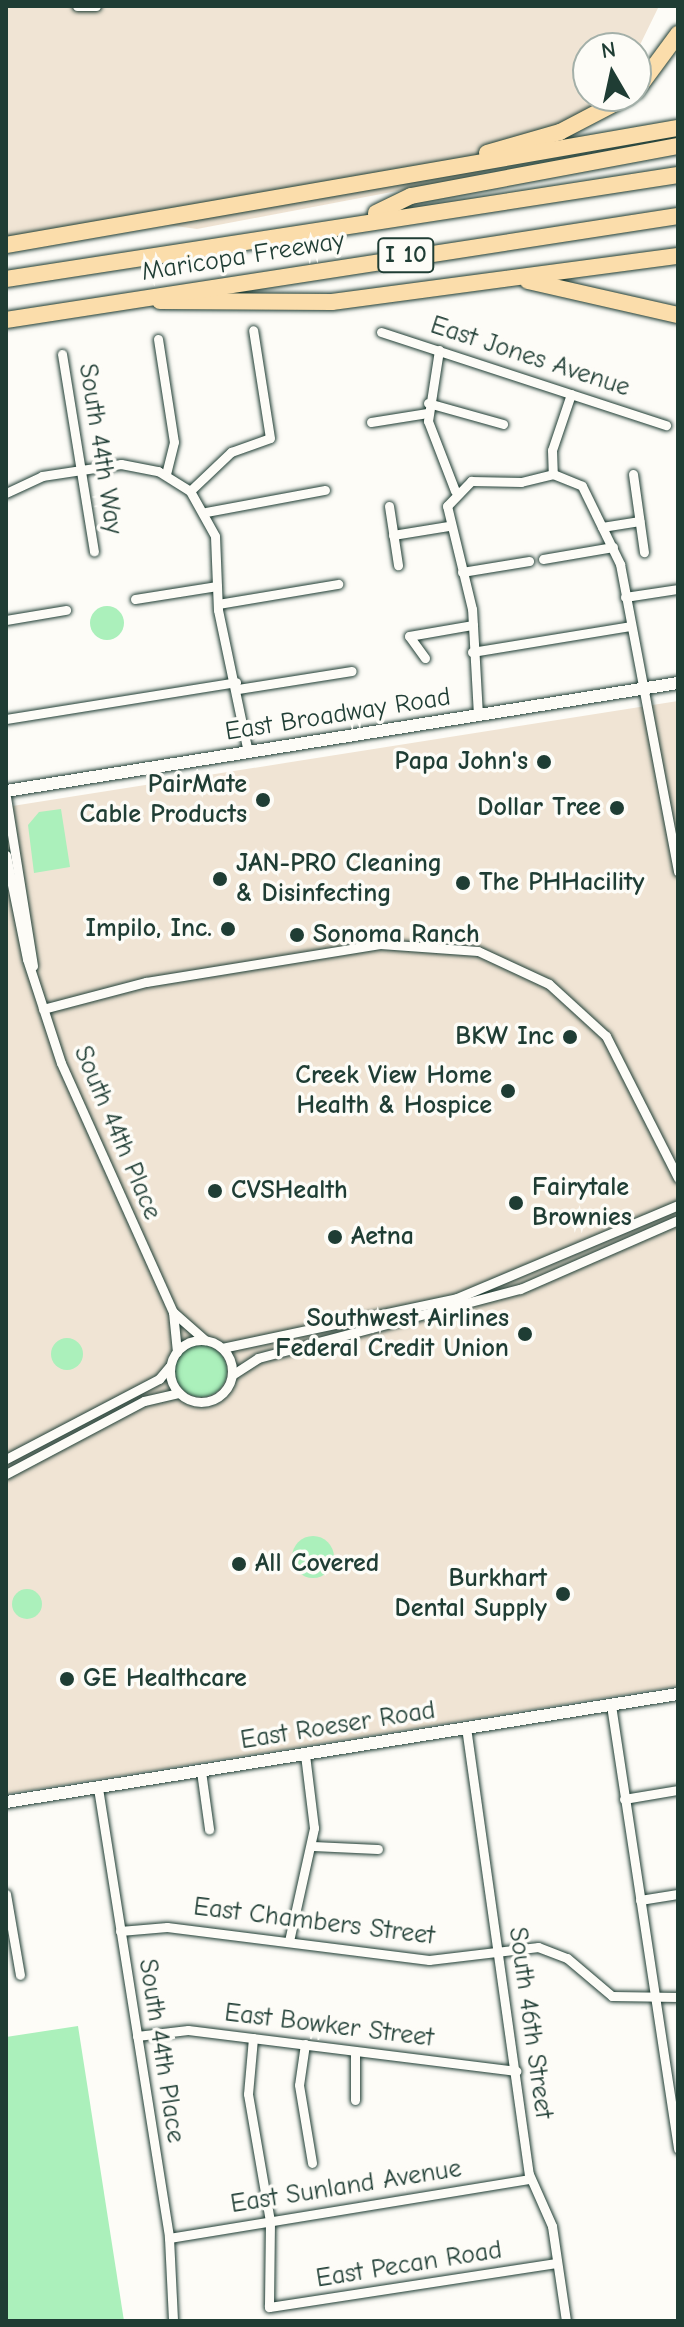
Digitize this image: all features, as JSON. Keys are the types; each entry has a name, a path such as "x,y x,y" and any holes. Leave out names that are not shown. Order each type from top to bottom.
{"highway":[{"path":"652,69 678,34"},
{"path":"408,174 560,132 598,112"},
{"path":"6,245 678,128"},
{"path":"360,220 411,196 678,146"},
{"name":"Maricopa Freeway","path":"6,279 360,220 678,175"},
{"name":"Maricopa Freeway","path":"6,320 678,216"},
{"path":"134,298 212,306 332,302 678,256"},
{"path":"503,278 573,286 678,315"}],"street":[{"path":"77,6 96,6"},
{"path":"190,491 231,452 270,438 253,330"},
{"name":"East Jones Avenue","path":"381,332 666,425"},
{"path":"158,339 174,442 166,474"},
{"path":"439,350 428,408 435,454 455,491 448,526 473,625 472,652 478,715"},
{"name":"South 44th Way","path":"62,354 94,551"},
{"path":"553,474 552,450 571,394"},
{"path":"371,422 428,408 503,424"},
{"path":"6,493 34,478 128,464 166,474 190,491 206,512 218,604 248,752"},
{"path":"455,491 475,479 521,482 553,474 579,483 613,547 678,872"},
{"path":"633,474 644,552"},
{"path":"206,512 325,490"},
{"path":"389,506 398,565"},
{"path":"602,527 640,521"},
{"path":"393,535 448,526"},
{"path":"543,559 613,547"},
{"path":"462,572 529,561"},
{"path":"218,604 338,584"},
{"path":"135,599 217,586"},
{"path":"625,597 678,589"},
{"path":"6,620 66,610"},
{"path":"425,658 409,636 473,625"},
{"path":"472,652 630,626"},
{"path":"6,719 352,671"},
{"name":"East Broadway Road","path":"6,794 678,683"},
{"name":"South 44th Place","path":"6,794 33,966"},
{"name":"South 44th Place","path":"6,855 43,1009 98,1156 173,1312 177,1352"},
{"path":"43,1009 162,979 380,944 478,951 549,984 606,1036 678,1178"},
{"path":"6,1459 159,1379 177,1352 205,1340 222,1348 363,1321 543,1268 678,1205"},
{"path":"6,1474 144,1401 179,1393 212,1400 232,1375 251,1360 499,1297 678,1220"},
{"name":"South 44th Place","path":"173,1312 205,1340"},
{"path":"297,1348 363,1321"},
{"path":"222,1348 232,1375"},
{"path":"171,1364 179,1393"},
{"name":"East Roeser Road","path":"6,1802 678,1694"},
{"path":"611,1705 654,1997 674,2098 678,2149"},
{"name":"South 46th Street","path":"466,1727 530,2179 552,2226 566,2321"},
{"path":"289,1941 312,1846 305,1755"},
{"path":"201,1771 209,1829"},
{"name":"South 44th Place","path":"98,1788 169,2238 173,2321"},
{"path":"624,1799 678,1790"},
{"path":"312,1846 378,1849"},
{"path":"6,1894 20,1975"},
{"path":"640,1900 678,1894"},
{"name":"East Chambers Street","path":"120,1931 167,1927 429,1960 553,1949 612,1996 678,1997"},
{"name":"East Bowker Street","path":"137,2036 188,2030 516,2071"},
{"path":"253,2038 248,2094 270,2222"},
{"path":"305,2044 299,2085 312,2163"},
{"path":"355,2051 355,2100"},
{"name":"East Sunland Avenue","path":"169,2238 530,2179"},
{"name":"East Pecan Road","path":"270,2222 269,2307 557,2263"}],"shaded area":[{"path":"6,6 659,6 646,32 572,32 572,112 607,112 532,157 465,178 197,229 147,222 6,249"},
{"path":"678,701 678,1686 6,1794 6,807"}],"green space":[{"path":"107,606 119,611 124,623 119,635 107,640 95,635 90,623 95,611"},
{"path":"61,809 70,867 34,873 28,825 39,812"},
{"path":"67,1338 78,1343 83,1354 78,1365 67,1370 56,1365 51,1354 56,1343"},
{"path":"201,1345 219,1353 227,1371 219,1389 201,1397 183,1389 175,1371 183,1353"},
{"path":"313,1536 328,1542 334,1557 328,1572 313,1578 298,1572 292,1557 298,1542"},
{"path":"27,1589 38,1593 42,1604 38,1615 27,1619 16,1615 12,1604 16,1593"},
{"path":"78,2026 124,2321 6,2321 6,2037"}],"place":[{"name":"Papa John's","path":"544,762"},
{"name":"PairMate Cable Products","path":"263,800"},
{"name":"Dollar Tree","path":"617,808"},
{"name":"JAN-PRO Cleaning & Disinfecting","path":"220,879"},
{"name":"The PHHacility","path":"463,883"},
{"name":"Impilo, Inc.","path":"228,929"},
{"name":"Sonoma Ranch","path":"297,935"},
{"name":"BKW Inc","path":"570,1037"},
{"name":"Creek View Home Health & Hospice","path":"508,1091"},
{"name":"CVSHealth","path":"215,1191"},
{"name":"Fairytale Brownies","path":"516,1203"},
{"name":"Aetna","path":"335,1237"},
{"name":"Southwest Airlines Federal Credit Union","path":"525,1334"},
{"name":"All Covered","path":"239,1564"},
{"name":"Burkhart Dental Supply","path":"563,1594"},
{"name":"GE Healthcare","path":"67,1679"}]}
